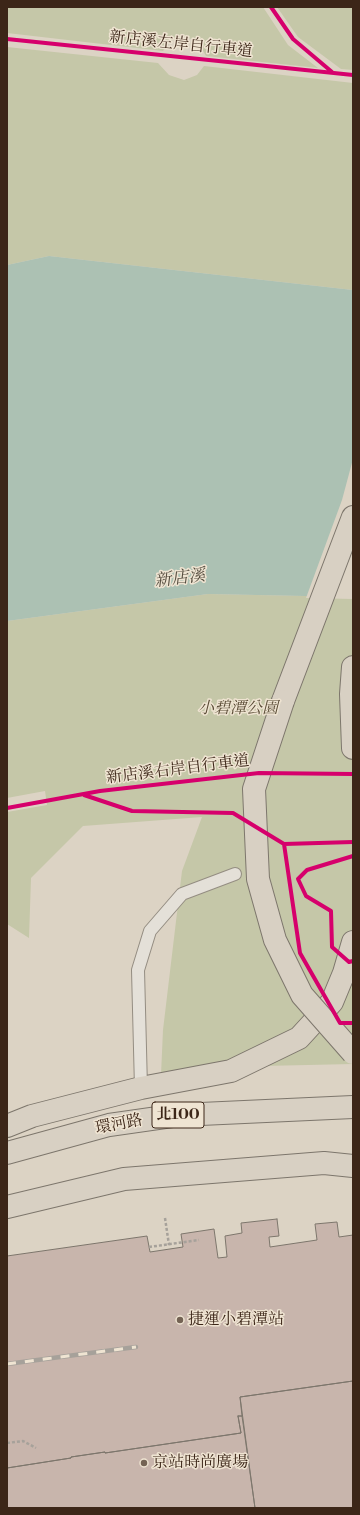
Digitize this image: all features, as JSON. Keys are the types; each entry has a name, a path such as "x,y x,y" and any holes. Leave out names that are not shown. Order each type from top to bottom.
{"highway":[{"path":"353,517 282,701 254,789 258,879 275,940 302,995 353,1053"},
{"path":"353,667 351,694 353,748"},
{"path":"7,1126 32,1116 141,1088 231,1071 299,1038 332,1002 344,973 353,942"},
{"name":"環河路","path":"7,1154 109,1125 179,1115 353,1107"},
{"path":"7,1207 124,1179 324,1163 353,1166"}],"lane":[{"path":"141,1088 138,970 150,931 182,894 235,874"}],"path":[{"path":"165,1218 169,1244"},
{"path":"149,1247 199,1240"},
{"path":"7,1443 23,1441 36,1448"}],"green space":[{"path":"7,7 263,7 288,45 318,68 206,56 199,44 186,36 172,40 163,51 7,33"},
{"path":"277,7 353,7 353,70 341,69 298,37"},
{"path":"7,47 158,63 169,75 184,80 197,75 204,66 353,83 353,290 49,256 7,265"},
{"name":"小碧潭公園","path":"208,594 353,597 353,1064 262,1066 161,1075 163,1030 182,871 202,817 83,826 31,878 29,938 7,924 7,812 47,805 45,791 7,798 7,621"}],"water":[{"name":"新店溪","path":"49,256 353,290 353,597 208,594 7,621 7,265"}],"pier":[{"path":"353,459 353,599 306,598 342,500"}],"building":[{"name":"捷運小碧潭站","path":"277,1219 279,1236 269,1237 270,1247 317,1240 315,1224 337,1222 339,1237 353,1235 353,1381 240,1397 242,1416 238,1416 241,1433 71,1457 7,1468 7,1256 147,1236 150,1252 183,1247 181,1234 214,1229 218,1258 227,1257 225,1236 242,1233 241,1223"},
{"path":"353,1381 353,1508 255,1508 240,1397"},
{"name":"京站時尚廣場","path":"238,1416 242,1416 255,1508 7,1508 7,1468 71,1457 241,1433"}],"railway":[{"path":"7,1364 136,1347"}],"cycle path":[{"path":"271,7 293,39 332,72"},
{"name":"新店溪左岸自行車道","path":"7,39 353,75"},
{"name":"新店溪右岸自行車道","path":"7,808 100,791 259,773 353,774"},
{"path":"84,795 132,811 233,813 284,844 353,842"},
{"path":"284,844 300,953 340,1023 353,1023"},
{"path":"353,856 307,870 298,879 306,896 331,911 332,947 349,962 353,961"}],"place":[{"name":"捷運小碧潭站","path":"180,1320"},
{"name":"京站時尚廣場","path":"144,1463"}]}
